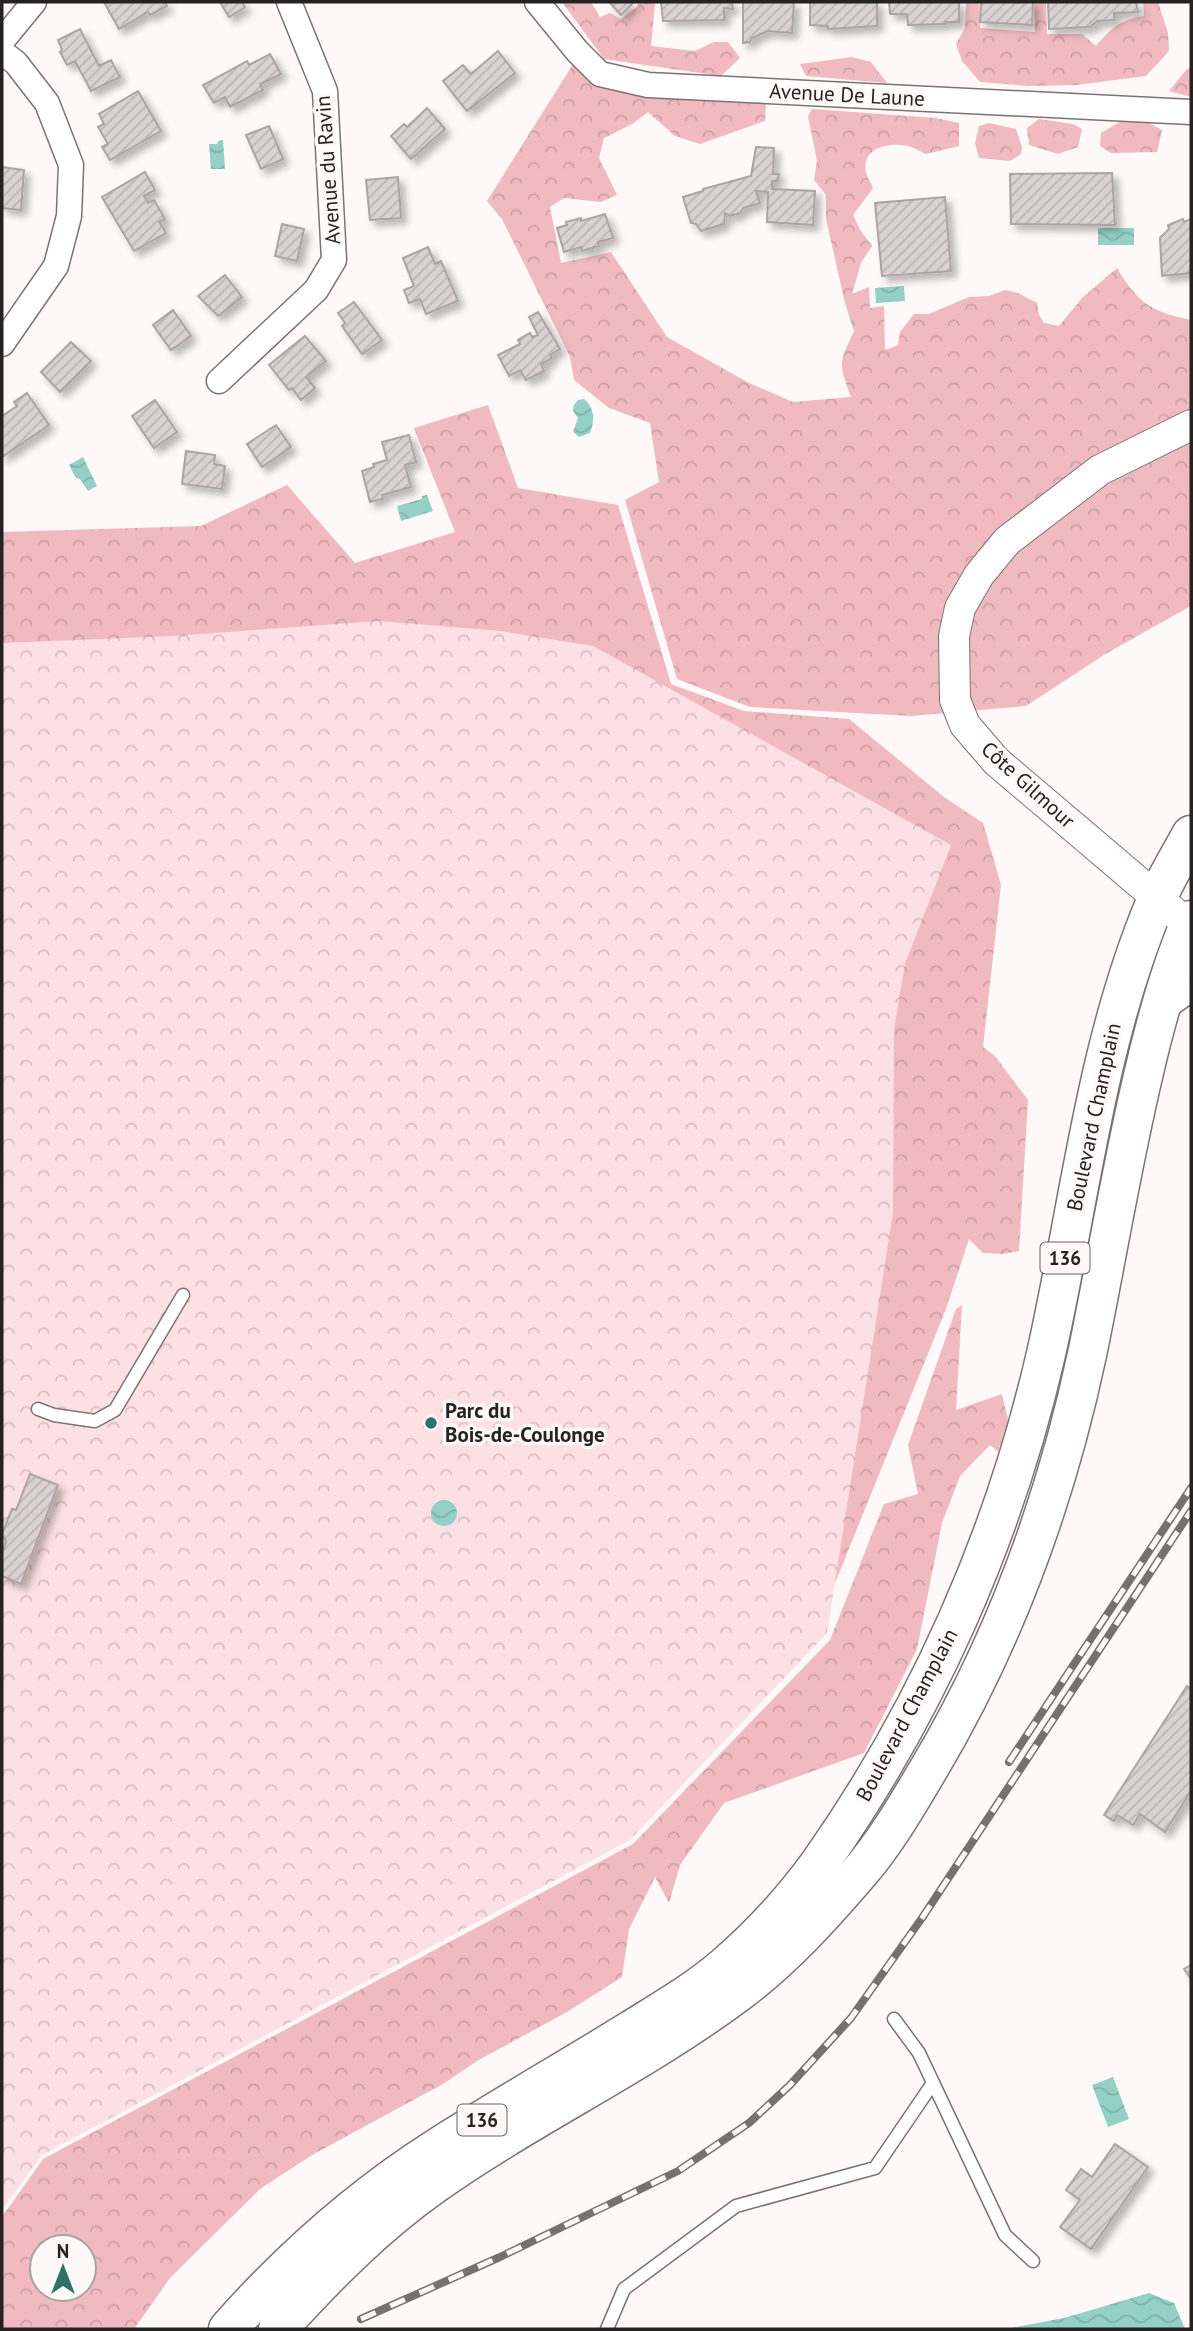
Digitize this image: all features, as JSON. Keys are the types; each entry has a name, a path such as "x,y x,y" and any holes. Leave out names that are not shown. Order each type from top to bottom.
{"main road":[{"name":"Boulevard Champlain","path":"228,2329 306,2250 378,2188 475,2123 681,1998 722,1969 790,1901 859,1804 933,1676 994,1534 1021,1452 1046,1354 1112,1031 1138,946 1157,897 1191,835"},
{"name":"Boulevard Champlain","path":"278,2329 354,2249 430,2186 531,2121 702,2019 743,1989 780,1958 862,1870 907,1806 958,1718 979,1674 1014,1594 1046,1506 1067,1438 1088,1350 1129,1132 1159,1011 1176,955 1191,924"}],"street":[{"path":"2,41 34,2"},
{"name":"Avenue du Ravin","path":"219,381 316,290 334,260 325,91 289,2"},
{"name":"Avenue De Laune","path":"537,2 577,51 600,74 648,85 1191,113"},
{"path":"2,52 16,63 47,103 71,165 69,216 57,266 2,344"},
{"name":"Côte Gilmour","path":"1191,425 1100,470 1007,541 979,575 960,608 954,636 955,700 965,725 996,761 1191,924"},
{"path":"1159,1011 1191,989"}],"lane":[{"path":"38,1409 54,1415 95,1421 115,1410 183,1295"},
{"path":"894,2019 919,2053 1005,2235 1033,2261"},
{"path":"607,2329 624,2289 736,2206 876,2168 933,2083"}],"green space":[{"path":"562,2 591,2 600,17 610,13 621,19 637,7 639,2 655,2 651,46 695,51 714,42 728,42 740,58 721,76 604,59"},
{"path":"966,2 979,2 980,28 1035,32 1034,2 1046,2 1047,34 1082,34 1096,46 1117,25 1144,16 1143,2 1158,2 1168,33 1169,51 1146,76 1076,85 1029,86 980,82 962,61 956,44 965,28"},
{"path":"852,57 871,62 887,83 806,76 800,64"},
{"path":"575,61 766,101 765,121 700,144 675,136 648,112 632,124 604,138 599,158 617,195 601,202 564,198 550,207 561,263 611,252 667,337 749,383 793,402 851,397 842,363 854,331 826,219 826,195 814,180 817,161 808,116 812,109 936,118 959,123 959,146 926,154 904,145 887,146 873,152 865,164 873,188 853,215 872,246 861,263 852,294 869,287 870,308 884,306 885,350 898,345 900,332 914,314 929,314 969,297 989,296 1005,290 1018,293 1037,303 1044,323 1059,326 1082,298 1117,268 1132,290 1147,304 1165,313 1191,320 1191,606 1107,653 1026,706 911,716 750,707 677,679 625,500 659,482 650,423 609,408 574,380 570,357 502,219 487,201"},
{"path":"1191,67 1191,97 1169,91 1186,70"},
{"path":"1039,119 1073,124 1082,129 1078,147 1058,154 1029,145 1027,128"},
{"path":"1123,120 1149,123 1162,130 1157,152 1111,153 1100,146 1101,133"},
{"path":"989,123 1016,129 1022,147 1021,154 1010,161 979,158 975,143 979,126"},
{"path":"488,405 518,488 618,505 671,684 744,711 849,719 944,797 983,823 1001,885 983,1047 995,1056 1028,1100 1019,1251 1003,1254 983,1253 969,1239 946,1309 820,1620 2,928 2,532 201,526 287,485 355,563 455,532 414,428"},
{"name":"Parc du Bois-de-Coulonge","path":"379,621 501,631 593,646 951,845 905,964 894,1029 893,1213 827,1633 630,1840 42,2155 2,2210 2,643 173,636"},
{"path":"962,1305 956,1410 1002,1394 1008,1420 998,1452 990,1445 960,1476 942,1523 917,1649 864,1753 724,1803 680,1865 669,1903 655,1877 629,1929 622,1977 567,2012 477,2061 443,2084 312,2155 260,2189 170,2278 134,2329 2,2329 2,2217 43,2159 633,1844 830,1640 884,1504 918,1494 908,1445 956,1309"}],"water":[{"path":"223,140 225,169 211,169 209,144 217,144"},
{"path":"1098,228 1134,228 1134,245 1098,245"},
{"path":"904,286 905,301 876,303 875,288"},
{"path":"584,399 592,411 593,424 590,433 579,437 573,432 578,418 573,411 578,400"},
{"path":"83,457 97,486 88,491 69,465"},
{"path":"427,495 433,511 401,521 397,506"},
{"path":"444,1500 453,1504 457,1513 453,1522 444,1526 435,1522 431,1513 435,1504"},
{"path":"1113,2077 1129,2119 1108,2127 1092,2085"},
{"path":"1149,2293 1174,2303 1185,2329 1006,2329 1064,2318"}],"building":[{"path":"165,2 167,6 150,15 148,12 119,29 105,4"},
{"path":"220,2 242,2 245,7 229,17"},
{"path":"609,2 634,2 621,15"},
{"path":"661,2 732,2 733,9 724,8 724,20 663,21"},
{"path":"743,2 794,2 792,33 767,31 752,38 750,42 743,43"},
{"path":"810,2 877,2 877,26 828,29 828,26 810,25"},
{"path":"889,2 959,2 959,22 908,25 907,14 890,14"},
{"path":"981,2 1033,2 1032,25 980,22"},
{"path":"1048,2 1136,2 1138,12 1114,13 1114,20 1097,21 1090,27 1049,29"},
{"path":"80,29 99,66 111,60 120,77 91,91 75,61 67,65 60,52 62,50 58,40"},
{"path":"498,51 515,73 467,111 443,81 463,65 471,74"},
{"path":"270,54 281,74 260,84 263,90 230,107 225,97 214,103 203,85 247,61 249,65"},
{"path":"138,91 161,131 110,160 102,147 108,144 98,127 104,124 99,114"},
{"path":"427,108 445,129 411,159 391,136 404,124 407,127"},
{"path":"269,126 283,159 261,169 246,135"},
{"path":"756,147 774,148 773,174 779,174 778,181 772,181 772,189 815,191 813,225 767,222 768,192 756,191 760,203 743,208 740,213 730,216 725,213 724,224 701,231 696,224 691,223 683,197 751,176"},
{"path":"2,167 24,170 21,210 2,208"},
{"path":"145,172 155,190 144,196 148,203 154,200 165,219 159,222 166,233 134,251 102,197"},
{"path":"1112,173 1115,225 1011,224 1010,174"},
{"path":"398,177 401,218 370,220 366,180"},
{"path":"945,197 951,271 882,276 875,203"},
{"path":"605,214 613,238 598,242 599,246 582,251 581,247 564,252 557,228 567,225 566,222"},
{"path":"1183,219 1184,222 1191,219 1191,273 1162,276 1160,238 1169,229 1168,225"},
{"path":"282,224 304,229 297,261 275,256"},
{"path":"428,247 435,264 441,261 458,301 426,314 420,299 409,303 404,290 414,286 403,258"},
{"path":"225,275 242,297 218,316 198,296"},
{"path":"354,302 382,340 362,354 342,326 345,323 338,313"},
{"path":"173,310 191,336 171,350 153,325"},
{"path":"538,312 560,349 550,355 552,358 541,364 544,371 526,380 520,370 509,376 498,355 520,344 518,340 530,333 532,337 538,335 529,317"},
{"path":"305,336 326,361 306,377 315,388 301,400 292,388 289,390 269,365"},
{"path":"71,342 91,361 60,392 41,372"},
{"path":"27,393 49,425 2,457 2,416 17,406 14,402"},
{"path":"155,400 177,432 154,448 132,416"},
{"path":"276,425 291,447 262,467 247,444"},
{"path":"409,435 416,462 405,465 411,487 382,495 383,499 370,502 362,471 387,460 382,442"},
{"path":"186,451 215,455 214,464 225,466 222,489 182,484"},
{"path":"30,1474 58,1485 21,1584 2,1576 2,1554 6,1541 2,1534 12,1509 16,1510"},
{"path":"1187,1686 1191,1689 1191,1791 1165,1832 1140,1814 1133,1825 1117,1815 1114,1821 1104,1815"},
{"path":"1191,1965 1191,1979 1184,1969"},
{"path":"1115,2144 1148,2167 1091,2249 1060,2227 1080,2200 1066,2190 1081,2169 1092,2177"}],"railway":[{"path":"1009,1762 1191,1488"},
{"path":"361,2319 500,2257 678,2171 749,2123 790,2085 851,2018 922,1918 1191,1511"}],"place":[{"name":"Parc du Bois-de-Coulonge","path":"431,1423"}]}
